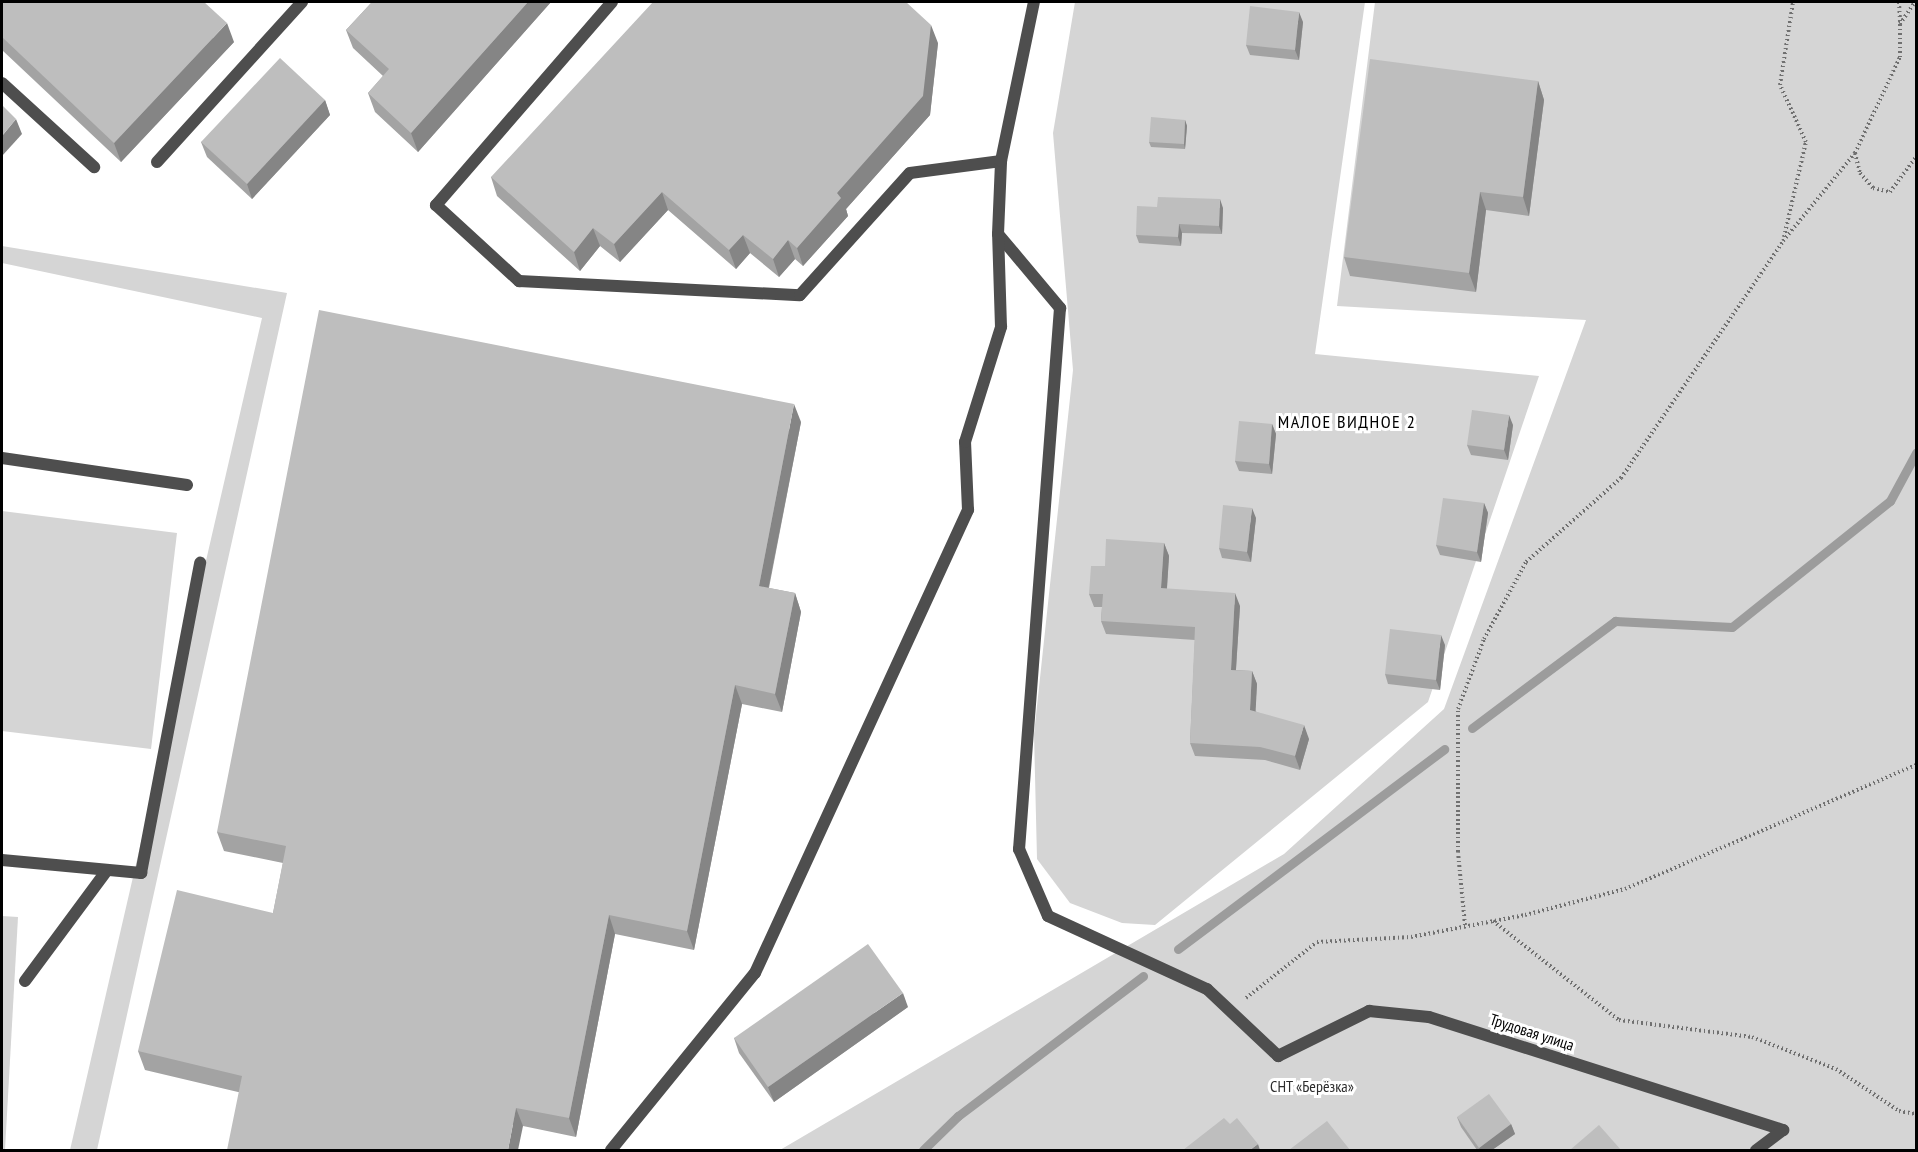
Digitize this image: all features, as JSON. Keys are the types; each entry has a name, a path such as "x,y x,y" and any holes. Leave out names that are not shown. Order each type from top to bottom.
{"street":[{"path":"157,162 302,2"},
{"path":"612,2 436,205 519,281 800,295 910,173 1001,161"},
{"path":"611,1150 755,974 968,510 965,442 1001,327 998,234 1001,161 1034,2"},
{"path":"2,83 94,167"},
{"path":"998,234 1060,308 1019,849 1048,916 1207,989"},
{"path":"2,458 187,485"},
{"path":"2,860 141,873 200,563"},
{"path":"25,981 106,870"},
{"name":"Трудовая улица","path":"1207,989 1278,1056 1369,1011 1429,1017 1783,1130 1756,1150"}],"path":[{"path":"1783,241 1806,142 1780,85 1793,2"},
{"path":"1465,924 1458,852 1458,709 1484,639 1526,562 1621,478 1783,241 1855,153 1900,57 1899,2"},
{"path":"1900,24 1915,2"},
{"path":"1855,153 1860,173 1873,188 1890,192 1917,157"},
{"path":"1207,989 1246,998 1317,942 1411,937 1625,889 1917,765"},
{"path":"1492,920 1619,1020 1752,1037 1836,1069 1899,1111 1917,1114"}],"green space":[{"path":"1075,2 1365,2 1315,354 1539,376 1428,702 1155,925 1122,923 1070,903 1037,859 1034,734 1073,370 1053,133"},
{"name":"СНТ «Берёзка»","path":"1375,2 1916,2 1916,1150 780,1150 1284,854 1444,709 1586,320 1337,306"},
{"path":"2,246 287,293 97,1150 70,1150 262,318 2,263"},
{"path":"2,511 177,533 151,749 2,731"},
{"path":"2,916 18,917 5,1150 2,1150"}],"building":[{"path":"2,2 204,2 227,23 114,143 2,37"},
{"path":"372,2 528,2 411,133 368,93 389,69 346,30"},
{"path":"653,2 906,2 931,25 923,96 837,193 841,198 797,248 788,240 773,259 743,235 729,250 662,192 614,244 593,228 574,252 491,177"},
{"path":"1250,6 1299,12 1295,50 1246,45"},
{"path":"280,58 325,100 247,184 201,142"},
{"path":"1370,59 1538,81 1523,197 1480,192 1469,273 1344,257"},
{"path":"2,105 16,119 2,136"},
{"path":"1151,117 1185,120 1184,144 1149,142"},
{"path":"1158,197 1220,199 1219,226 1179,224 1178,237 1136,235 1137,206 1157,207"},
{"path":"319,310 794,404 759,586 795,593 775,694 735,685 687,931 609,915 569,1118 516,1108 508,1150 227,1150 242,1076 138,1051 177,890 273,913 286,846 217,832"},
{"path":"1472,410 1509,415 1504,450 1467,445"},
{"path":"1239,421 1272,424 1269,464 1235,461"},
{"path":"1443,498 1484,503 1477,552 1436,545"},
{"path":"1223,505 1252,508 1247,552 1219,548"},
{"path":"1106,539 1164,543 1161,588 1235,593 1231,670 1252,671 1250,710 1304,725 1295,756 1260,747 1190,743 1195,627 1101,621 1103,594 1089,594 1091,566 1105,566"},
{"path":"1390,629 1441,635 1436,680 1385,674"},
{"path":"868,944 903,993 768,1087 734,1038"},
{"path":"1489,1094 1511,1124 1479,1148 1457,1117"},
{"path":"1224,1118 1230,1124 1237,1118 1258,1144 1250,1150 1183,1150"},
{"path":"1327,1121 1350,1150 1289,1150"},
{"path":"1599,1125 1621,1150 1570,1150"}],"waterway":[{"path":"1472,728 1615,621 1732,627 1890,501 1916,453"},
{"path":"1178,949 1444,749"},
{"path":"923,1150 958,1116 1143,976"}],"district":[{"name":"МАЛОЕ ВИДНОЕ 2","path":"1347,422"}]}
